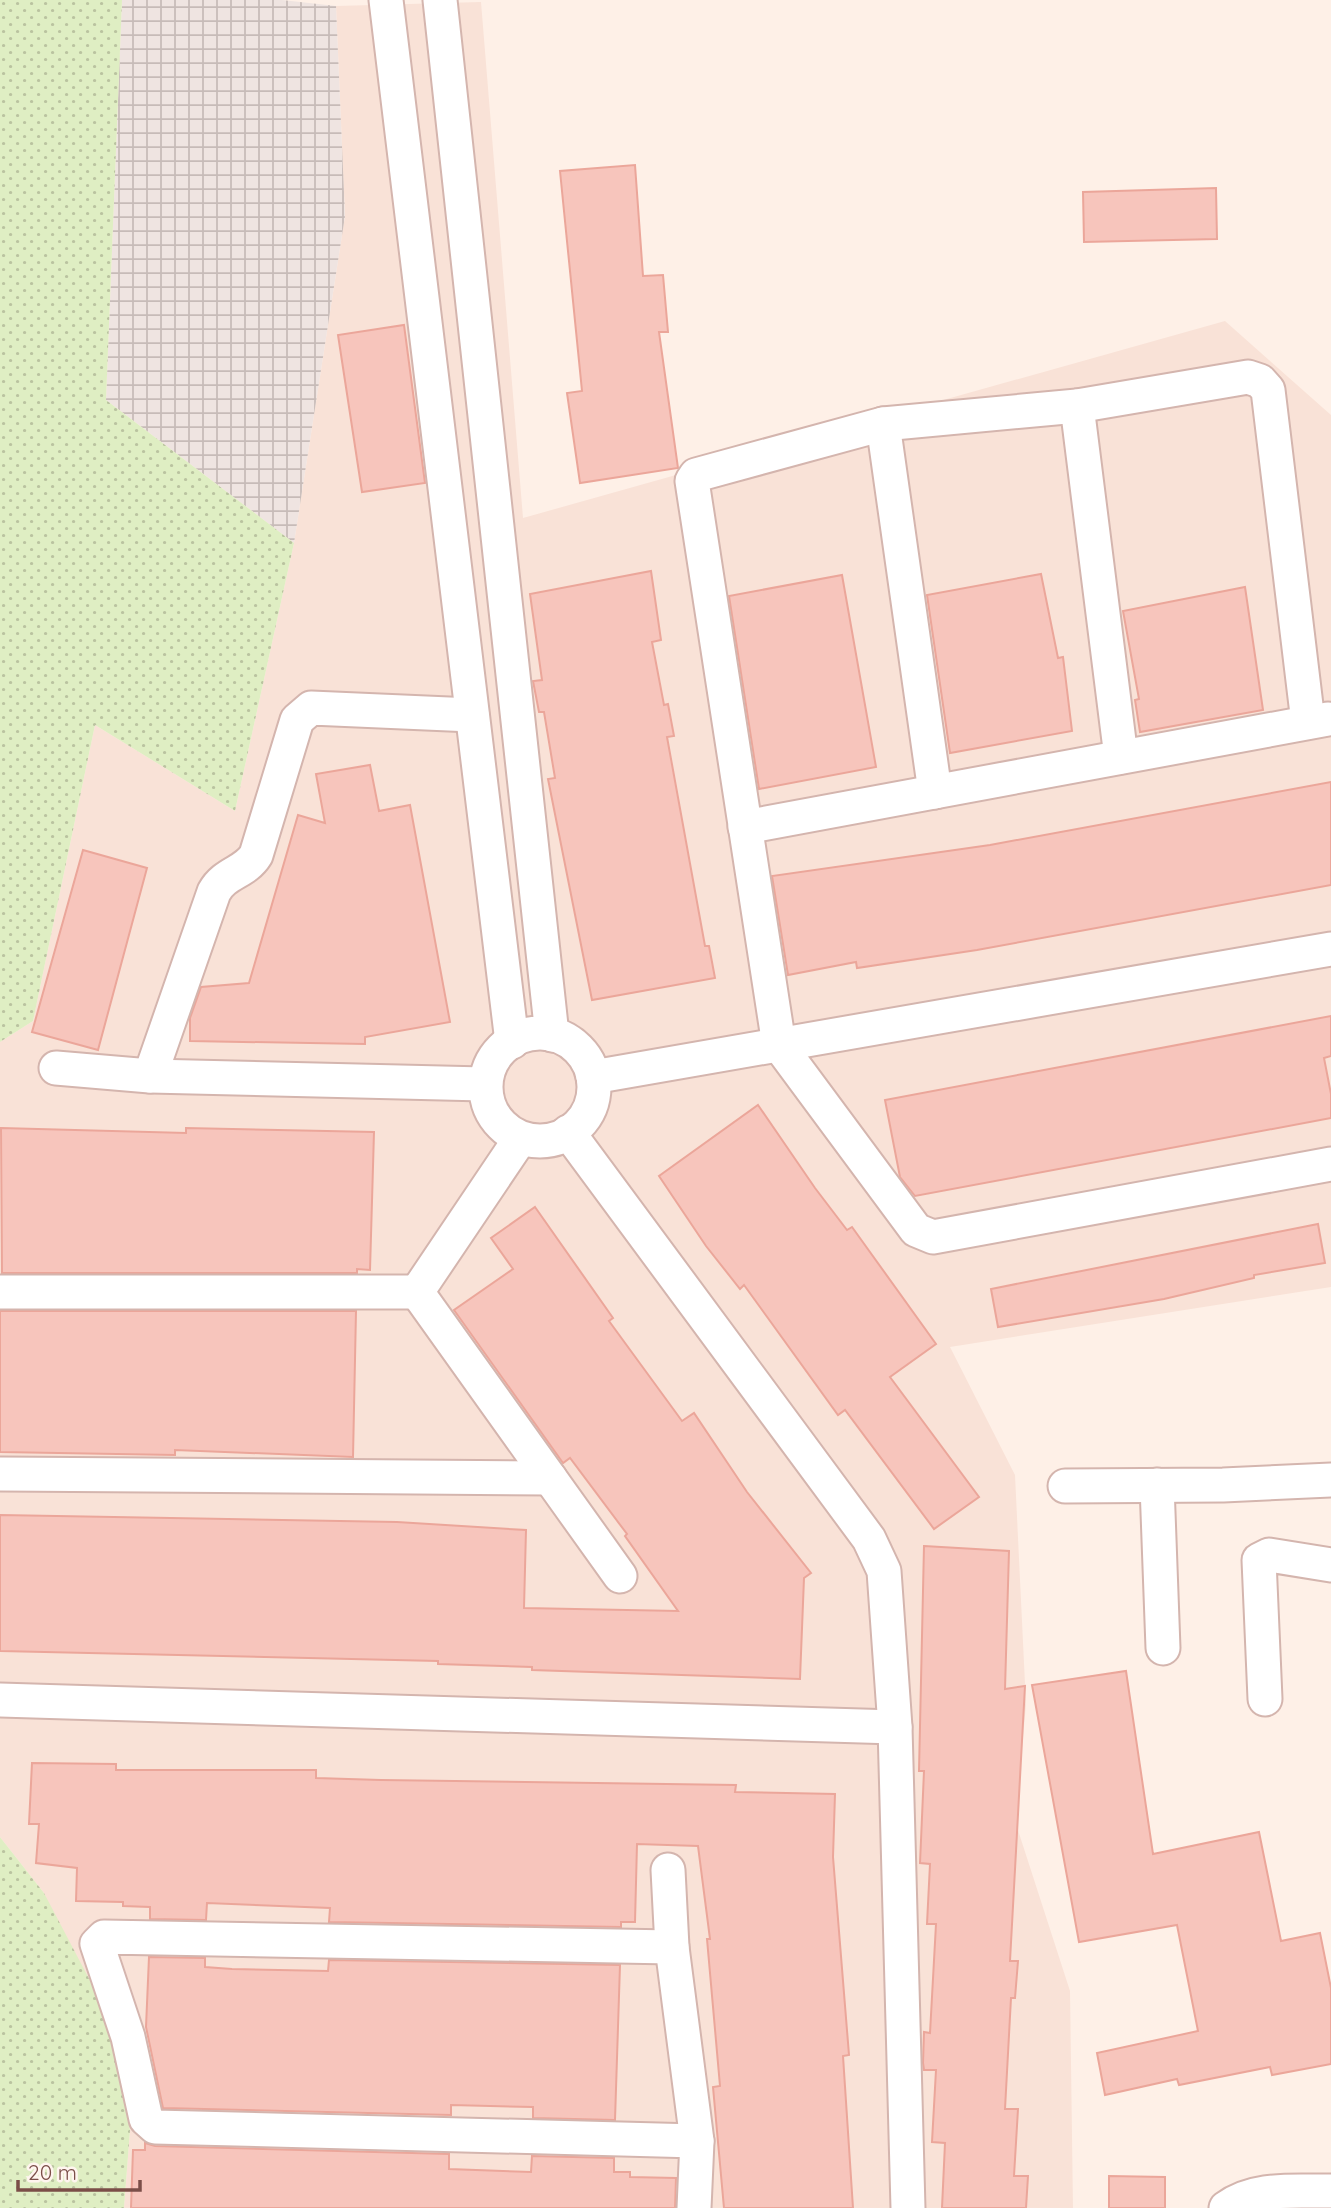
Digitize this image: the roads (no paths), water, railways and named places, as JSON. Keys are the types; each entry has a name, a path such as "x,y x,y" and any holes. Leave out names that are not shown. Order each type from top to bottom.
{"street":[{"path":"386,0 512,1042"},
{"path":"440,0 552,1035"},
{"path":"745,827 1320,720 1268,390 1260,381 1248,377 1077,406 883,424 696,475 692,481 745,827 779,1045 916,1230 933,1237 1331,1164"},
{"path":"1077,406 1121,757"},
{"path":"883,424 935,792"},
{"path":"442,466 489,457"},
{"path":"150,1076 214,892 227,875 250,865 256,855 297,720 303,713 311,708 472,715"},
{"path":"593,1077 1331,949"},
{"path":"526,1033 561,1035 588,1057 596,1090 584,1122 554,1141 520,1139 493,1117 484,1084 497,1052 512,1042 526,1033"},
{"path":"56,1068 150,1076 484,1084"},
{"path":"568,1132 878,1552 884,1571 895,1727 908,2208"},
{"path":"416,1292 520,1139"},
{"path":"0,1292 416,1292"},
{"path":"416,1292 620,1576"},
{"path":"0,1474 550,1478"},
{"path":"1065,1486 1331,1480"},
{"path":"1157,1485 1164,1648"},
{"path":"1265,1699 1259,1560 1269,1555 1331,1565"},
{"path":"0,1700 895,1727"},
{"path":"668,1870 672,1947 697,2141 694,2208"},
{"path":"672,1947 103,1937 97,1944 128,2037 146,2119 155,2127 697,2141"},
{"path":"1226,2208 1240,2198 1273,2192 1331,2191"}]}
